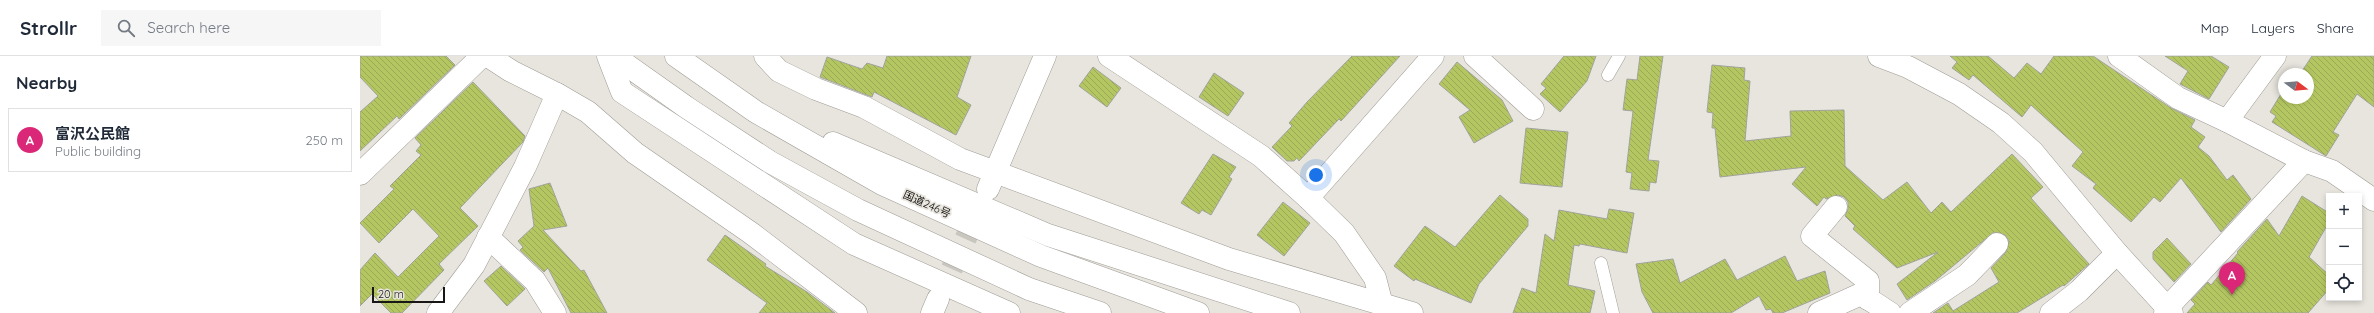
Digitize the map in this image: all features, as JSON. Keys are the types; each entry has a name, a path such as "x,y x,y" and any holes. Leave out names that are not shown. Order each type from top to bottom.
{"main road":[{"path":"360,174 482,56"},
{"path":"488,56 511,71 557,94 588,112 635,154 751,233 856,313"},
{"path":"608,56 622,92 854,244 1009,313"},
{"path":"614,56 686,107 770,162 858,210 1029,289 1100,313"},
{"name":"国道246号","path":"676,56 756,112 890,187 1041,256 1198,313"},
{"path":"766,56 779,71 816,88 864,107 960,159 992,181 1229,259 1412,313"},
{"path":"992,181 1045,56"},
{"path":"1109,56 1261,156 1308,198 1344,233 1375,278 1382,305"},
{"path":"1308,198 1433,56"},
{"path":"1474,56 1533,109"},
{"path":"1878,56 1908,67 1959,94 2000,123 2033,152 2117,253 2168,311 2304,161"},
{"path":"2119,56 2178,98 2228,121 2304,161 2332,171 2374,200"},
{"path":"2228,121 2275,56"},
{"path":"438,313 474,264 525,167 557,94"},
{"path":"756,112 897,169 1048,235 1289,313"},
{"path":"1836,208 1812,236 1868,281 1868,299"},
{"path":"488,237 535,281 555,313"},
{"path":"1910,313 1968,275 1997,244"},
{"path":"2051,313 2079,291 2117,253"},
{"path":"1819,313 1861,294 1890,313"}],"lane":[{"path":"1608,76 1619,56"},
{"path":"1601,263 1613,313"}],"building":[{"path":"360,56 446,56 455,65 399,119 397,116 360,151 360,112 378,96 360,77"},
{"path":"887,56 971,56 957,97 971,105 956,135 874,92 872,97 820,77 827,57 862,69 867,63 883,68"},
{"path":"1352,56 1400,56 1341,121 1339,119 1299,161 1297,158 1294,161 1287,161 1272,147 1292,126 1289,123 1307,102"},
{"path":"1564,56 1596,56 1587,81 1560,112 1540,94 1546,88 1541,84"},
{"path":"1640,56 1663,56 1648,160 1659,161 1656,183 1650,182 1649,191 1630,189 1632,173 1626,172 1633,111 1623,110 1627,79 1637,80"},
{"path":"1950,56 1988,56 2014,78 2027,63 2041,74 2054,56 2093,56 2171,108 2195,120 2191,127 2205,137 2198,147 2209,156 2227,180 2233,175 2251,199 2221,232 2181,178 2160,202 2154,197 2131,222 2093,188 2096,184 2072,166 2083,152 2031,105 2022,117 1973,75 1969,80 1952,68 1957,62"},
{"path":"2165,56 2211,56 2229,67 2209,99 2180,84 2188,71"},
{"path":"2312,56 2374,56 2374,107 2357,94 2333,132 2339,135 2326,156 2272,122 2276,116 2270,112 2278,99 2278,104 2314,104 2314,68 2304,68"},
{"path":"1457,62 1502,100 1513,121 1474,143 1459,117 1470,110 1439,84"},
{"path":"1712,65 1745,68 1744,80 1750,81 1745,141 1791,136 1790,111 1844,110 1845,166 1883,200 1907,182 1931,213 1942,202 1951,212 2012,154 2043,187 2031,198 2089,264 2064,286 2063,285 2017,313 1933,313 1948,303 1953,311 1999,282 1991,268 2006,252 2009,241 2005,235 1994,232 1935,281 1907,300 1897,284 1938,252 1897,268 1853,229 1855,226 1845,216 1848,209 1848,202 1844,197 1838,195 1826,199 1824,197 1817,206 1792,184 1806,167 1720,177 1715,128 1712,128 1713,113 1707,112"},
{"path":"1093,67 1121,88 1107,107 1079,86"},
{"path":"1214,73 1244,93 1228,116 1199,97"},
{"path":"473,82 525,136 523,142 460,208 478,226 439,264 444,270 402,313 391,313 372,294 360,306 360,270 375,253 398,277 439,236 413,209 379,243 360,223 394,189 390,186 421,155 416,151 421,145 415,138"},
{"path":"1526,128 1568,132 1562,187 1520,183"},
{"path":"1213,154 1236,167 1229,177 1232,179 1211,215 1202,210 1199,214 1181,203"},
{"path":"550,183 567,226 543,230 581,271 584,270 607,313 571,313 548,268 544,272 520,250 523,247 518,241 534,226 529,189"},
{"path":"1500,195 1528,219 1528,226 1479,284 1471,303 1415,279 1414,281 1394,266 1425,226 1455,247"},
{"path":"2302,196 2326,211 2326,227 2309,257 2326,272 2326,292 2308,313 2187,313 2195,304 2191,300 2208,282 2211,285 2238,253 2237,252 2267,219 2279,236"},
{"path":"1283,202 1310,223 1284,256 1257,235"},
{"path":"1609,209 1634,213 1627,253 1580,244 1579,246 1574,245 1568,285 1595,291 1590,313 1513,313 1522,288 1536,293 1545,234 1554,241 1559,210 1607,219"},
{"path":"725,235 766,264 765,266 807,292 835,313 759,313 767,303 707,260"},
{"path":"2167,238 2191,264 2174,282 2153,259 2153,252"},
{"path":"1785,256 1797,281 1825,271 1830,293 1782,313 1773,313 1771,309 1766,310 1759,296 1731,313 1653,313 1642,292 1636,264 1673,259 1680,283 1725,259 1737,280"},
{"path":"501,266 525,289 507,306 484,281"}],"tunnel":[{"path":"938,299 980,207"}],"place":[{"name":"富沢公民館","path":"2232,295"}]}
